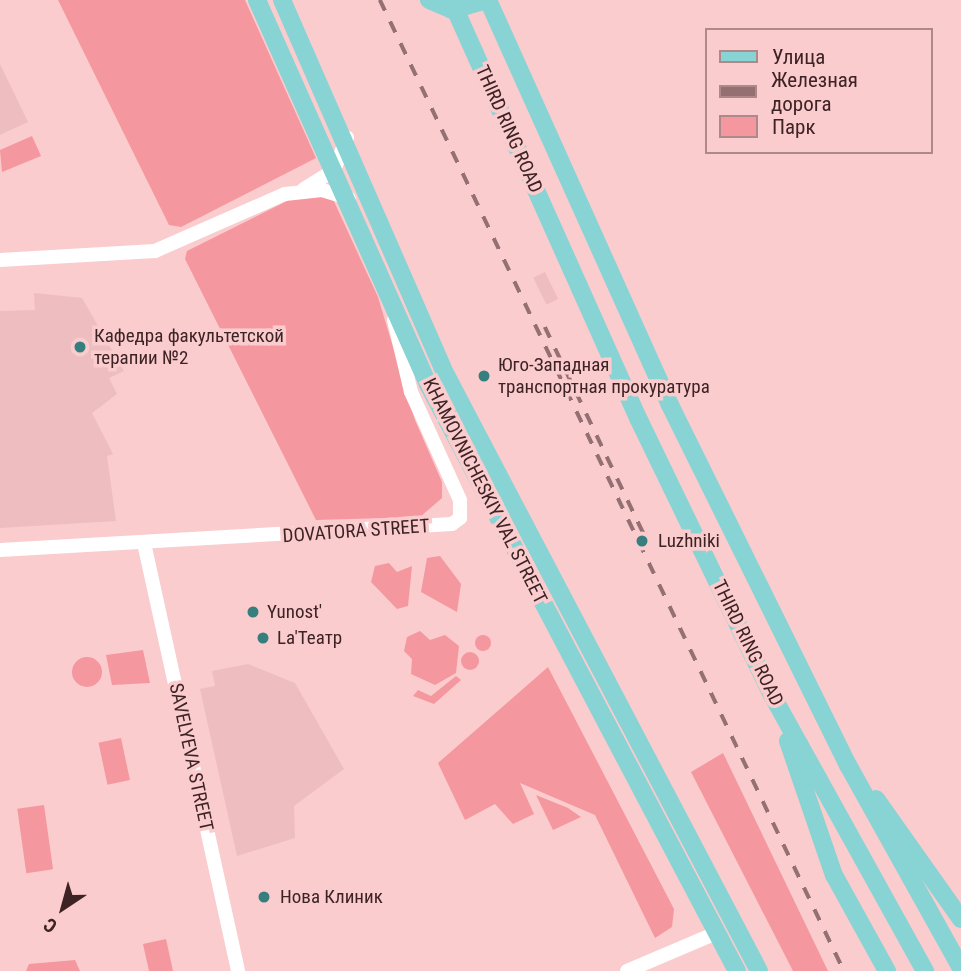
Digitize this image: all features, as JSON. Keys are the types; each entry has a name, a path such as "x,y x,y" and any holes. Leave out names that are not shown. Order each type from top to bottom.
{"main road":[{"name":"KHAMOVNICHESKIY VAL STREET","path":"257,0 351,198 428,384 737,971"},
{"name":"KHAMOVNICHESKIY VAL STREET","path":"282,0 347,137 446,375 759,971"},
{"path":"429,0 452,10 487,0"},
{"name":"THIRD RING ROAD","path":"451,0 639,419 772,695 925,971"},
{"name":"THIRD RING ROAD","path":"487,0 670,405 848,765 961,968"},
{"path":"497,0 516,62"},
{"path":"772,695 834,875 887,971"},
{"path":"848,765 920,853 961,919"}],"street":[{"path":"0,260 155,250 292,193 334,161 347,137"},
{"path":"292,193 351,198"},
{"name":"DOVATORA STREET","path":"0,550 408,529 460,518 460,500 411,392 385,281"},
{"name":"SAVELYEVA STREET","path":"144,543 238,971"},
{"path":"627,971 716,933"}],"shaded area":[{"path":"0,64 28,122 0,135"},
{"path":"545,272 558,299 546,305 533,278"},
{"path":"34,293 82,298 124,371 109,378 117,394 92,413 113,454 107,456 116,521 0,528 0,311 35,310"},
{"path":"248,664 295,683 344,769 294,806 295,838 237,856 200,689 215,686 212,671"}],"green space":[{"path":"58,0 245,0 316,158 181,227 169,225"},
{"path":"32,136 41,156 2,172 0,150"},
{"path":"301,194 332,197 378,297 415,420 442,482 442,498 420,517 316,520 185,259 187,251"},
{"path":"440,556 461,584 457,612 421,592 427,558"},
{"path":"389,563 397,572 412,566 408,606 397,609 371,582 375,566"},
{"path":"420,631 430,640 445,635 459,646 456,673 435,685 411,674 412,659 404,651 407,637"},
{"path":"480,635 486,635 491,643 489,649 480,651 475,646 475,640"},
{"path":"143,650 150,683 112,685 106,655"},
{"path":"466,652 474,652 479,661 477,668 466,670 461,665 461,657"},
{"path":"87,657 98,661 102,672 98,683 87,687 76,683 72,672 76,661"},
{"path":"548,667 674,909 672,927 655,938 595,815 520,783 534,814 513,824 495,804 465,820 438,763"},
{"path":"456,676 461,680 434,704 413,696 418,690 431,696"},
{"path":"121,738 130,780 107,785 99,743"},
{"path":"723,753 828,971 793,971 691,772"},
{"path":"536,795 568,808 581,817 553,830"},
{"path":"44,805 53,869 26,873 17,809"},
{"path":"166,939 173,971 149,971 143,944"},
{"path":"75,960 80,971 26,971 29,964"}],"railway":[{"path":"380,0 844,971"},
{"path":"545,327 646,539"}],"place":[{"name":"Кафедра факультетской терапии №2","path":"80,347"},
{"name":"Юго-Западная транспортная прокуратура","path":"484,376"},
{"name":"Luzhniki","path":"642,541"},
{"name":"Yunost'","path":"253,612"},
{"name":"La'Театр","path":"263,638"},
{"name":"Нова Клиник","path":"264,897"}]}
